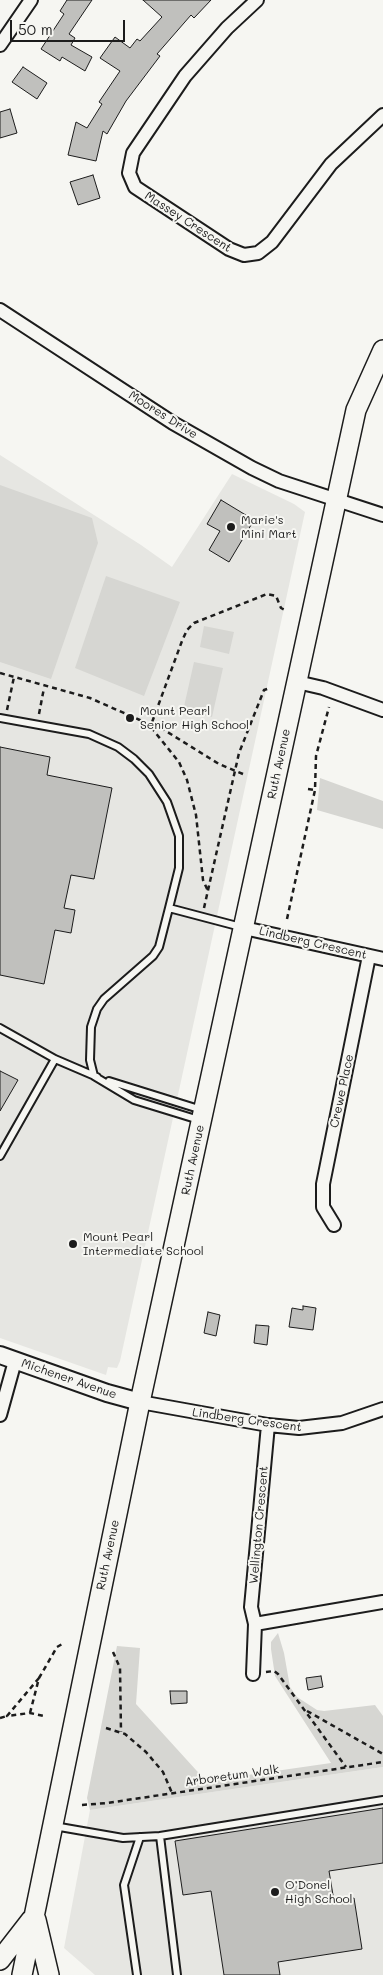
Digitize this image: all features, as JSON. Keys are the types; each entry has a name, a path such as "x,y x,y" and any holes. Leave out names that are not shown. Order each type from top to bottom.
{"main road":[{"name":"Ruth Avenue","path":"22,1975 140,1402 298,682 336,499 356,410 383,350"},
{"path":"0,1960 35,1915"},
{"path":"35,1915 49,1975"}],"street":[{"path":"0,45 30,0"},
{"name":"Massey Crescent","path":"256,0 227,28 186,76 133,153 129,173 134,187 229,249 244,255 258,253 272,242 331,164 383,115"},
{"name":"Moores Drive","path":"0,310 218,449 279,481 383,515"},
{"path":"298,682 323,688 383,710"},
{"name":"Lindberg Crescent","path":"244,928 383,959"},
{"name":"Crewe Place","path":"334,1225 323,1207 323,1184 369,956"},
{"path":"0,1415 8,1358"},
{"name":"Michener Avenue","path":"8,1358 107,1393 140,1402"},
{"name":"Lindberg Crescent","path":"140,1402 268,1425 298,1428 326,1427 358,1419 383,1409"},
{"name":"Wellington Crescent","path":"253,1674 255,1624 251,1607 268,1425"},
{"path":"255,1624 383,1602"}],"lane":[{"path":"0,718 89,734 118,747 142,766 167,802 179,836 179,868 160,941 153,956 104,999 97,1009 90,1037 90,1060 94,1076 134,1100 203,1116"},
{"path":"169,908 244,928"},
{"path":"0,1028 56,1059 94,1076 203,1116"},
{"path":"0,1156 56,1059"},
{"path":"53,1826 122,1838 160,1836 383,1800"},
{"path":"160,1836 177,1975"},
{"path":"137,1975 124,1885 140,1837"}],"path":[{"path":"242,774 161,728 151,725 182,641 194,623 267,594 276,596 281,608 287,611"},
{"path":"7,709 14,677"},
{"path":"39,715 44,688"},
{"path":"202,916 234,771 264,690 270,688"},
{"path":"287,919 314,790 315,760 329,707"},
{"path":"308,789 314,790"},
{"path":"7,1716 39,1678 57,1647 64,1643"},
{"path":"113,1652 120,1668 121,1732"},
{"path":"253,1674 276,1672 306,1710 346,1767"},
{"path":"30,1713 39,1678"},
{"path":"306,1710 383,1754"},
{"path":"0,1718 30,1713 44,1716"},
{"path":"106,1728 121,1732 159,1766 167,1779 172,1793"},
{"name":"Arboretum Walk","path":"82,1805 383,1762"}],"shaded area":[{"name":"Mount Pearl Senior High School","path":"0,455 141,545 172,567 232,474 294,504 305,512 120,1361 117,1368 108,1367 106,1375 0,1338"},
{"path":"0,485 92,518 98,543 51,679 0,662"},
{"path":"106,576 180,602 144,696 75,668"},
{"path":"204,626 234,632 229,654 200,647"},
{"path":"194,662 223,668 212,717 183,711"},
{"path":"320,778 383,801 383,829 317,810"},
{"path":"278,1633 284,1653 290,1687 297,1697 317,1710 324,1711 375,1705 383,1716 383,1767 90,1810 87,1798 117,1646 140,1648 136,1704 206,1781 331,1763 275,1676 271,1642"},
{"path":"383,1767 383,1975 95,1975 64,1948 90,1810"}],"building":[{"path":"67,0 92,0 69,34 75,38 71,45 92,57 85,71 62,57 60,61 41,49 64,14 60,11"},
{"path":"143,0 211,0 194,18 191,15 157,54 160,56 126,101 107,134 103,131 96,161 68,155 76,122 87,128 102,104 99,102 120,71 100,58 115,37 130,48 137,39 140,41 162,17"},
{"path":"23,67 47,83 37,99 12,82"},
{"path":"10,109 17,133 0,138 0,112"},
{"path":"93,175 100,198 78,205 70,182"},
{"name":"Marie's Mini Mart","path":"221,500 254,520 229,562 209,550 220,531 207,524"},
{"path":"0,747 50,757 47,775 112,788 94,879 71,875 64,908 75,910 71,933 55,930 44,984 0,975"},
{"path":"0,1071 18,1080 0,1111"},
{"path":"303,1306 316,1308 313,1330 289,1327 292,1308 303,1310"},
{"path":"208,1312 220,1315 216,1336 204,1333"},
{"path":"256,1325 269,1326 267,1345 254,1343"},
{"path":"321,1676 323,1687 308,1690 306,1678"},
{"path":"170,1691 187,1691 187,1703 171,1704"},
{"name":"O’Donel High School","path":"383,1808 383,1863 329,1871 334,1901 354,1898 362,1949 278,1962 280,1975 224,1975 211,1891 183,1895 175,1841"}],"place":[{"name":"Marie's Mini Mart","path":"231,527"},
{"name":"Mount Pearl Senior High School","path":"130,718"},
{"name":"Mount Pearl Intermediate School","path":"73,1244"},
{"name":"O’Donel High School","path":"275,1892"}]}
